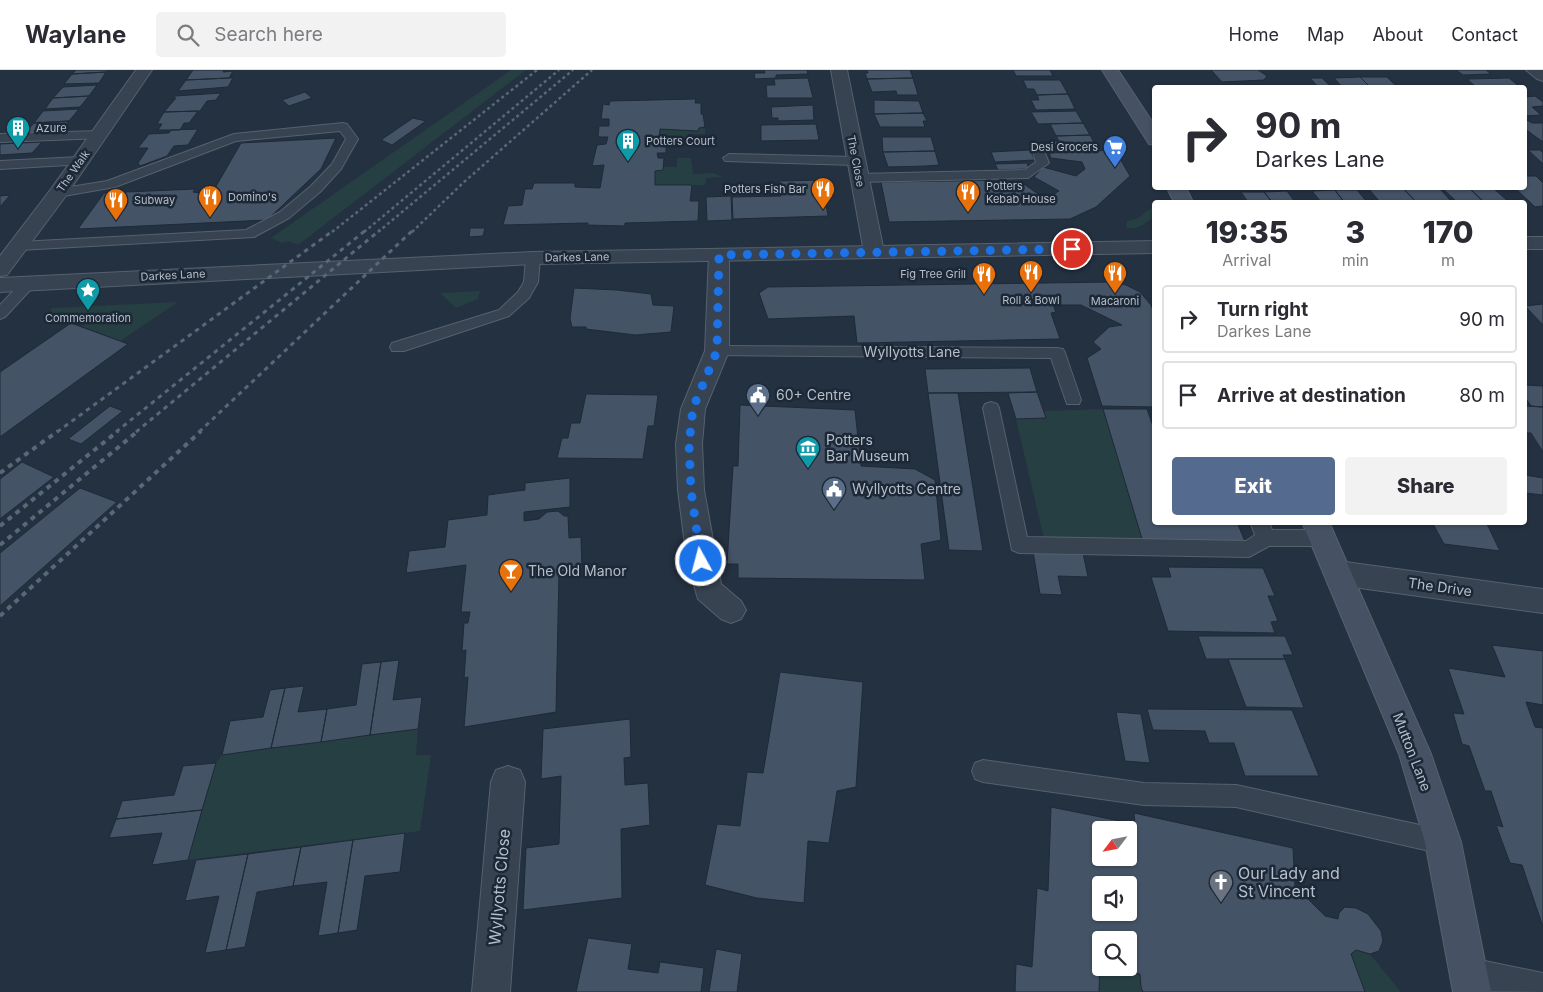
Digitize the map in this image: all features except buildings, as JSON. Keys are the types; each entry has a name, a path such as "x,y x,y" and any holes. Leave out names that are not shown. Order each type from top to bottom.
{"main road":[{"path":"1110,70 1152,135"},
{"name":"Mutton Lane","path":"1319,530 1415,754 1443,842 1471,984"}],"street":[{"name":"The Walk","path":"0,270 58,193 144,70"},
{"name":"The Close","path":"839,70 874,252"},
{"path":"1534,70 1543,76"},
{"path":"1527,243 1543,243"},
{"name":"Darkes Lane","path":"0,285 532,258 1152,247"},
{"path":"719,255 717,351 693,408 689,444 691,490 701,561 708,590 731,610"},
{"name":"The Drive","path":"1338,573 1543,601"},
{"name":"Wyllyotts Close","path":"491,992 508,782"},
{"path":"1471,984 1543,992"}],"lane":[{"path":"0,136 9,122"},
{"path":"19,246 249,234 266,227 303,201 335,168 352,139 343,127 234,138 110,184 58,193"},
{"path":"0,136 98,135"},
{"path":"729,158 857,169 1028,174 1043,163 1039,152"},
{"path":"0,166 80,161"},
{"path":"398,347 504,312 524,295 531,282 532,258"},
{"path":"0,314 11,305 28,284"},
{"name":"Wyllyotts Lane","path":"717,351 1057,353 1073,400"},
{"path":"991,408 1020,545 1249,549 1263,530 1319,530"},
{"path":"983,771 1144,794 1236,796 1443,842"}],"green space":[{"path":"511,70 526,70 298,245 289,241 282,243 271,238"},
{"path":"705,127 705,134 688,134 688,141 659,142 660,129 698,131 699,128"},
{"path":"677,158 691,158 693,174 714,173 722,177 706,178 705,185 654,186 655,171 663,170 663,167 677,167"},
{"path":"1152,207 1152,218 1138,227 1126,228 1127,221 1138,218"},
{"path":"480,291 478,299 456,308 440,293"},
{"path":"178,302 120,341 81,326 95,318 87,314 52,322 51,308"},
{"path":"1103,409 1143,542 1044,539 1016,419 1046,418 1044,411"},
{"path":"418,729 416,755 431,755 420,831 188,860 216,763 222,755"},
{"path":"1356,950 1370,954 1401,992 1365,992 1351,955"},
{"path":"1137,973 1140,974 1143,992 1099,992 1098,976 1137,976"}],"railway":[{"path":"332,232 537,70"},
{"path":"364,232 559,70"},
{"path":"378,232 573,70"},
{"path":"412,232 464,182 592,70"},
{"path":"57,432 334,230"},
{"path":"116,432 366,230"},
{"path":"136,432 380,230"},
{"path":"199,432 413,230"},
{"path":"0,473 58,431"},
{"path":"0,526 118,431"},
{"path":"0,545 138,431"},
{"path":"0,616 201,431"}],"place":[{"name":"Azure","path":"18,149"},
{"name":"Potters Court","path":"628,162"},
{"name":"Desi Grocers","path":"1115,168"},
{"name":"Potters Fish Bar","path":"823,210"},
{"name":"Potters Kebab House","path":"968,213"},
{"name":"Domino's","path":"210,218"},
{"name":"Subway","path":"116,221"},
{"name":"Roll & Bowl","path":"1031,293"},
{"name":"Macaroni","path":"1115,294"},
{"name":"Fig Tree Grill","path":"984,295"},
{"name":"Commemoration","path":"88,311"},
{"name":"60+ Centre","path":"758,416"},
{"name":"Potters Bar Museum","path":"808,469"},
{"name":"Wyllyotts Centre","path":"834,510"},
{"name":"The Old Manor","path":"511,592"},
{"name":"Our Lady and St Vincent","path":"1221,903"}],"route":[{"path":"701,561 691,490 689,444 693,408 717,351 719,255 1072,249"}]}
